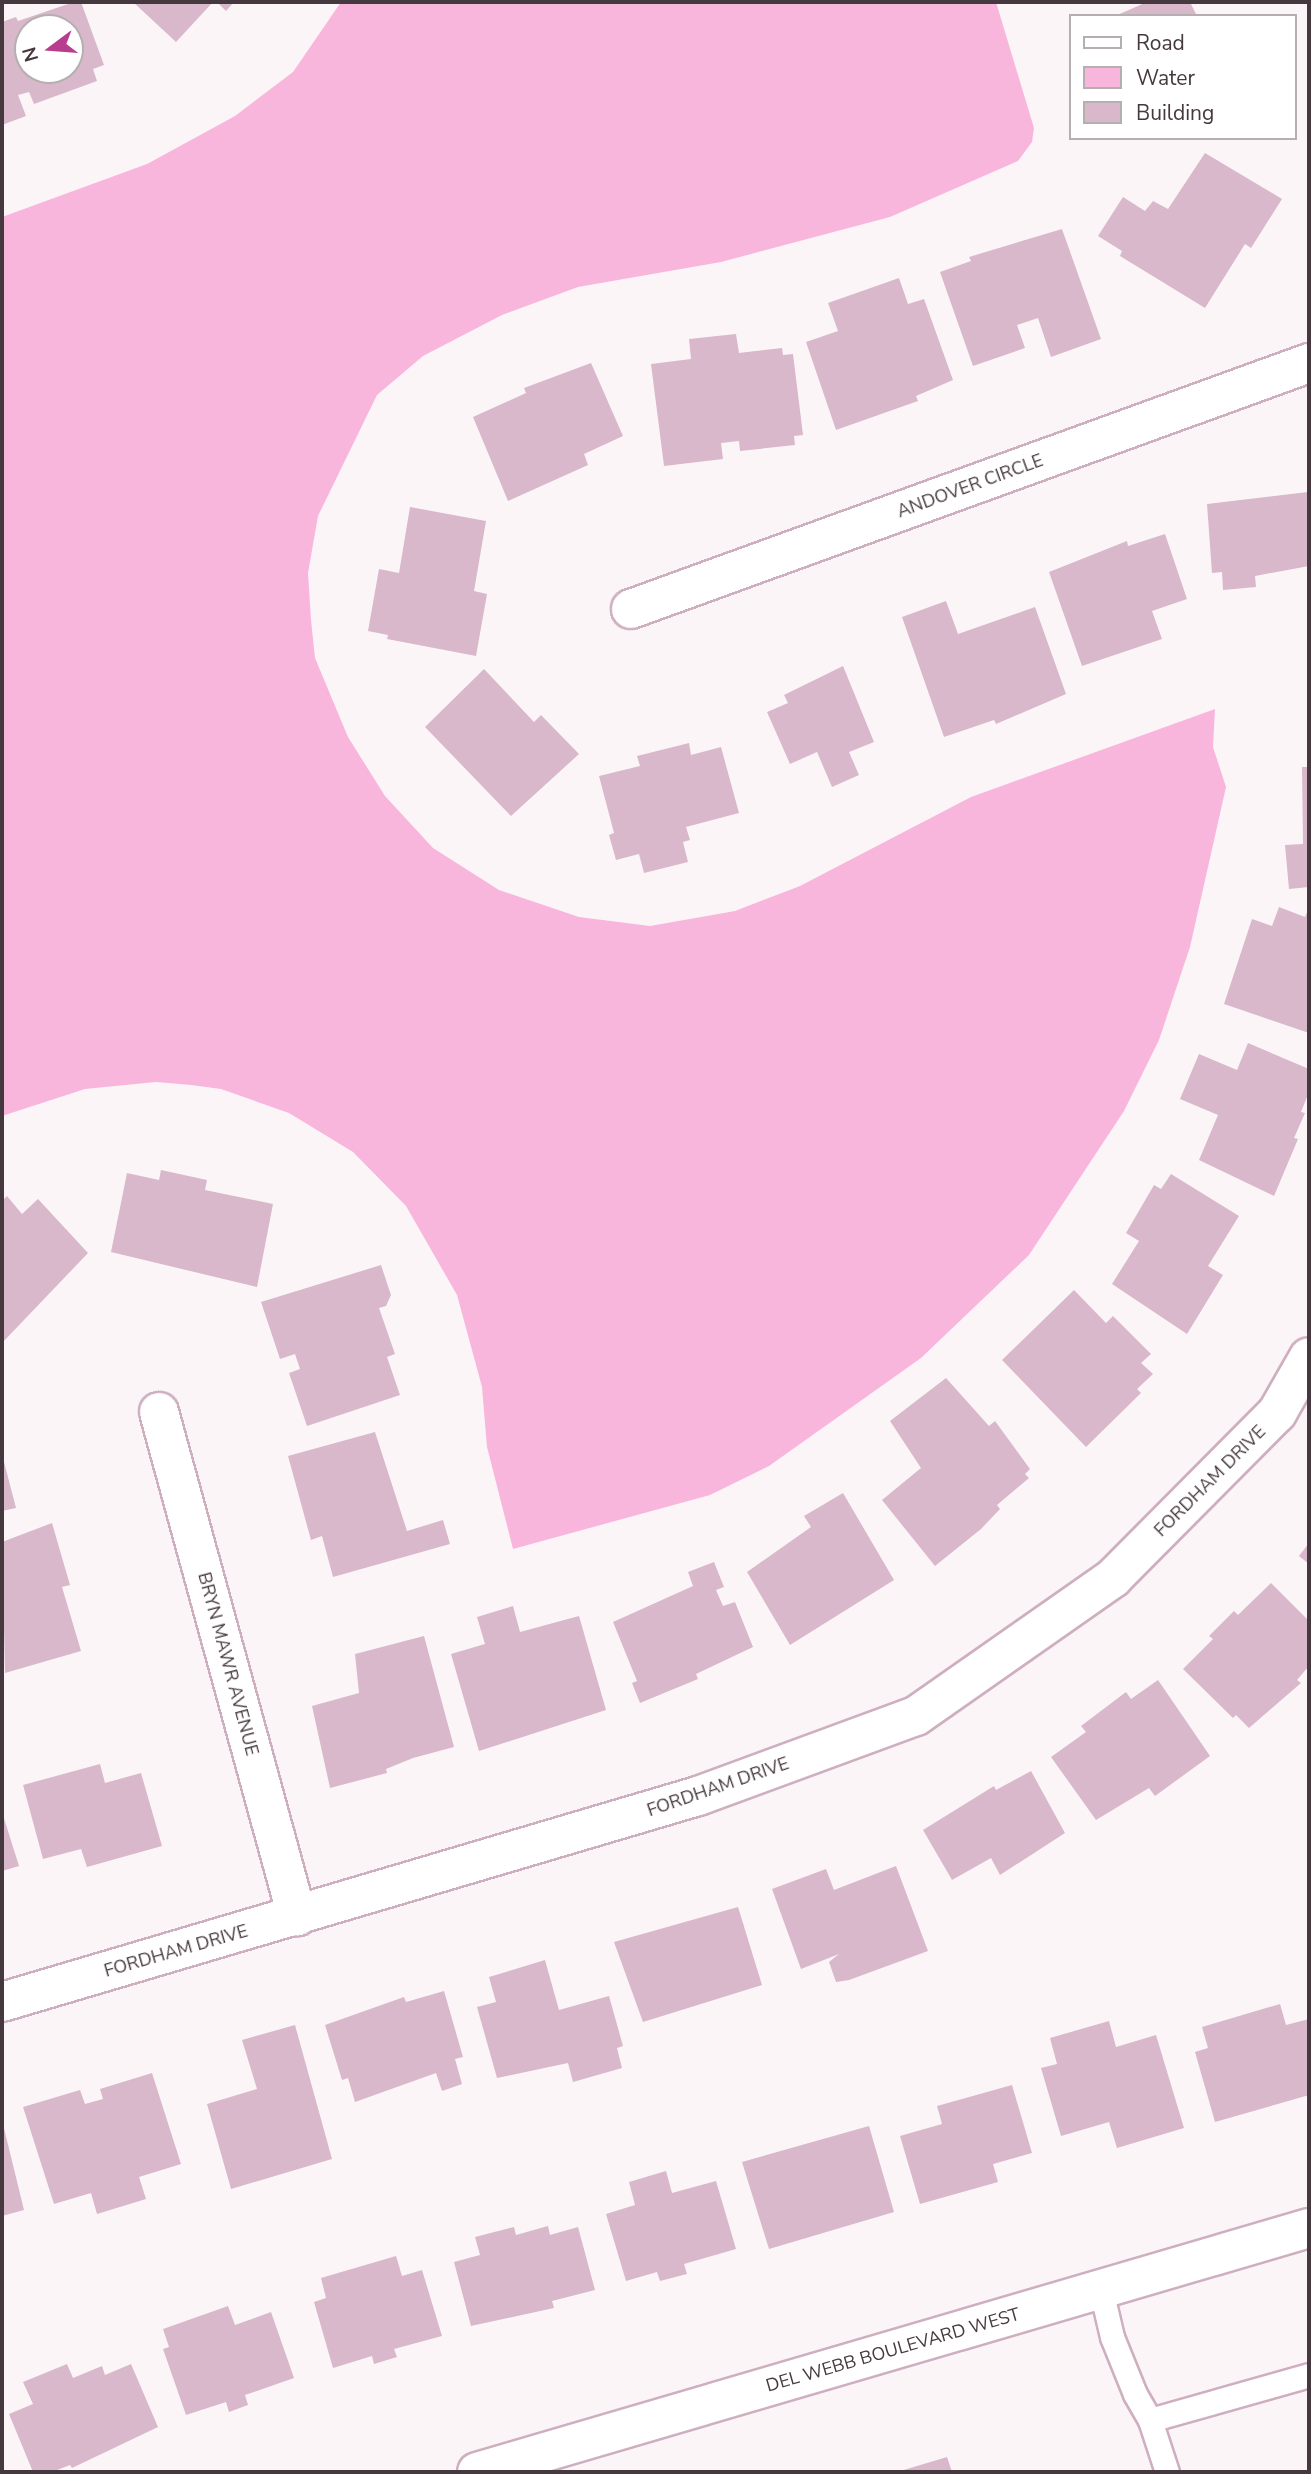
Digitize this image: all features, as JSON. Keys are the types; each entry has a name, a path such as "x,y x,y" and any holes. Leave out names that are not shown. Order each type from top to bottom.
{"street":[{"name":"ANDOVER CIRCLE","path":"631,609 1309,363"},
{"name":"FORDHAM DRIVE","path":"2,2002 698,1796 916,1717 1113,1578 1277,1413 1309,1357"},
{"name":"BRYN MAWR AVENUE","path":"159,1412 297,1916"},
{"name":"DEL WEBB BOULEVARD WEST","path":"477,2472 1309,2228"}],"lane":[{"path":"1101,2290 1112,2337 1150,2420 1167,2472"},
{"path":"1150,2420 1309,2375"}],"water":[{"path":"341,2 996,2 1034,128 1032,142 1018,161 890,217 721,262 578,287 502,315 423,356 377,395 318,516 308,573 315,658 348,737 385,796 433,848 499,890 579,917 650,926 735,911 800,886 971,797 1215,709 1213,747 1226,787 1190,947 1159,1040 1124,1111 1029,1255 921,1358 769,1466 710,1495 513,1549 487,1447 482,1387 457,1295 406,1206 353,1152 289,1113 221,1089 191,1085 156,1082 85,1089 2,1116 2,217 147,164 235,116 293,72"}],"building":[{"path":"81,2 104,65 93,69 97,81 34,104 29,92 18,95 26,116 2,125 2,22 14,18 14,84 84,84 84,14 39,14"},
{"path":"133,2 213,2 176,42"},
{"path":"217,2 234,2 226,11"},
{"path":"1147,2 1190,2 1196,14 1120,14"},
{"path":"1205,153 1282,199 1251,248 1245,244 1205,308 1120,256 1122,251 1098,236 1123,197 1145,211 1153,201 1168,209"},
{"path":"1062,229 1101,339 1051,357 1038,318 1017,325 1025,348 973,366 940,272 971,261 969,257"},
{"path":"899,278 908,304 924,299 953,380 916,396 918,401 836,430 806,342 838,331 828,303"},
{"path":"736,334 739,353 782,348 783,355 793,354 803,435 794,436 795,445 740,451 739,441 721,443 723,459 664,466 651,364 691,359 689,339"},
{"path":"591,363 623,436 584,454 588,465 508,501 473,417 526,393 524,388"},
{"path":"1308,492 1309,566 1255,576 1256,587 1223,590 1222,572 1212,573 1207,504"},
{"path":"410,507 486,521 474,591 487,594 476,656 387,639 388,635 368,631 379,569 399,573"},
{"path":"1165,534 1187,599 1152,611 1162,639 1082,666 1049,572 1127,541 1128,546"},
{"path":"946,601 958,634 1035,607 1066,694 996,724 994,720 944,737 902,617"},
{"path":"843,666 874,742 849,752 859,775 832,787 817,752 790,764 767,712 788,703 784,695"},
{"path":"484,669 534,722 541,715 579,754 511,816 425,727"},
{"path":"689,743 691,755 721,747 739,813 686,827 690,840 683,842 688,862 644,873 639,854 616,860 609,835 614,833 599,776 640,766 637,756"},
{"path":"1302,767 1309,767 1309,887 1289,889 1285,845 1303,844"},
{"path":"1279,907 1305,917 1309,908 1309,1033 1224,1004 1252,919 1272,926"},
{"path":"1248,1043 1309,1069 1309,1092 1301,1112 1305,1113 1294,1138 1298,1139 1274,1196 1199,1160 1218,1115 1180,1099 1199,1054 1237,1070"},
{"path":"161,1170 207,1180 205,1190 273,1204 257,1287 111,1252 127,1173 159,1180"},
{"path":"1171,1174 1239,1216 1208,1266 1223,1275 1187,1334 1112,1284 1139,1241 1126,1233 1154,1185 1161,1189"},
{"path":"7,1196 22,1214 38,1199 88,1253 2,1343 2,1201"},
{"path":"381,1265 391,1295 386,1306 379,1308 395,1354 387,1357 400,1395 307,1426 289,1373 300,1369 295,1354 280,1359 261,1302"},
{"path":"1074,1290 1106,1323 1113,1316 1151,1354 1141,1363 1153,1374 1137,1389 1141,1393 1086,1447 1002,1360"},
{"path":"946,1378 989,1426 995,1421 1030,1469 1025,1474 1029,1478 997,1505 1000,1509 981,1529 935,1566 882,1500 921,1468 890,1421"},
{"path":"375,1432 407,1531 443,1520 450,1544 333,1577 322,1536 311,1540 288,1456"},
{"path":"2,1459 16,1508 2,1511"},
{"path":"843,1493 894,1580 790,1645 747,1572 811,1527 804,1516"},
{"path":"52,1523 70,1585 62,1587 81,1651 5,1673 2,1542"},
{"path":"1309,1543 1309,1564 1299,1556"},
{"path":"714,1562 724,1587 716,1590 723,1606 735,1602 753,1647 696,1674 698,1679 640,1703 632,1683 637,1681 613,1622 693,1586 688,1572"},
{"path":"1271,1583 1309,1621 1309,1666 1297,1680 1301,1683 1249,1728 1236,1715 1233,1718 1183,1669 1213,1639 1209,1636 1234,1611 1238,1615"},
{"path":"513,1606 520,1632 579,1616 606,1710 479,1751 451,1654 485,1644 477,1617"},
{"path":"424,1636 454,1747 413,1758 386,1769 387,1773 330,1788 312,1706 359,1693 355,1654"},
{"path":"1158,1680 1210,1756 1155,1796 1149,1788 1096,1820 1051,1757 1086,1732 1081,1726 1126,1692 1131,1699"},
{"path":"100,1764 105,1783 141,1773 162,1846 87,1867 81,1849 43,1859 23,1785"},
{"path":"1031,1771 1065,1833 1000,1875 991,1858 952,1880 923,1830 994,1786 996,1790"},
{"path":"2,1812 19,1866 2,1871"},
{"path":"896,1866 928,1951 849,1980 836,1982 829,1962 839,1954 801,1969 772,1889 826,1869 834,1890"},
{"path":"738,1907 762,1985 643,2022 614,1942"},
{"path":"545,1960 559,2010 609,1996 623,2046 617,2048 622,2068 573,2082 568,2063 497,2078 477,2007 496,2002 489,1977"},
{"path":"444,1991 463,2057 455,2059 462,2084 442,2091 436,2073 355,2102 348,2078 342,2080 325,2025 404,1997 406,2002"},
{"path":"1280,2004 1286,2025 1309,2019 1309,2095 1215,2122 1195,2052 1208,2048 1202,2027"},
{"path":"1109,2021 1116,2047 1156,2035 1184,2128 1117,2148 1109,2122 1061,2136 1041,2068 1057,2064 1050,2038"},
{"path":"295,2025 332,2159 231,2189 207,2104 257,2089 242,2040"},
{"path":"152,2073 181,2164 139,2177 146,2199 97,2214 91,2193 54,2204 23,2107 80,2090 85,2104 103,2099 100,2089"},
{"path":"1012,2085 1032,2153 993,2164 998,2182 920,2204 900,2136 942,2124 937,2106"},
{"path":"2,2120 24,2210 2,2216"},
{"path":"869,2126 894,2212 769,2249 742,2162"},
{"path":"666,2171 672,2193 716,2181 736,2249 684,2264 687,2274 660,2281 657,2272 626,2281 606,2214 635,2205 629,2182"},
{"path":"548,2226 550,2235 578,2227 595,2290 552,2301 554,2308 471,2326 454,2262 480,2255 475,2237 514,2227 516,2235"},
{"path":"396,2256 402,2276 422,2270 442,2336 394,2349 397,2357 374,2364 372,2356 333,2368 314,2302 326,2298 321,2278"},
{"path":"228,2306 235,2325 271,2312 294,2378 245,2395 248,2405 229,2412 226,2402 186,2415 163,2349 169,2347 163,2329"},
{"path":"67,2364 73,2378 102,2366 105,2375 131,2364 158,2427 72,2468 70,2465 52,2472 33,2472 9,2414 33,2404 23,2382"},
{"path":"947,2457 952,2472 897,2472"}]}
